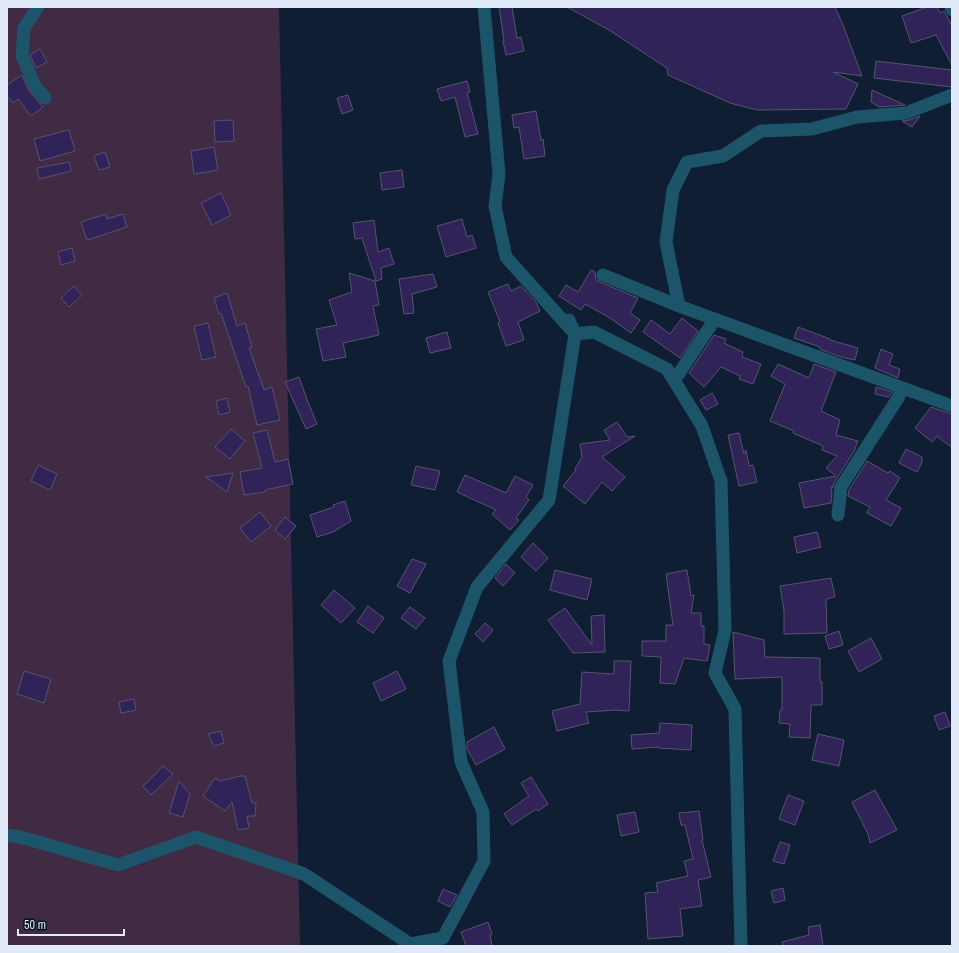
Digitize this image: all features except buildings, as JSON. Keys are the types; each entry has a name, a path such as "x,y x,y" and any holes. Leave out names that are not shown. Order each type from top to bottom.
{"street":[{"path":"38,7 24,28 22,56 35,86 45,98"},
{"path":"484,7 499,174 495,206 506,257 575,334"},
{"path":"679,306 666,242 673,190 687,162 723,156 761,132 812,129 857,117 906,113 952,95"},
{"path":"603,275 679,306 952,406"},
{"path":"674,381 715,319"},
{"path":"7,835 24,838 118,865 196,837 304,874 410,944 443,938 484,862 483,812 462,762 449,661 477,586 549,500 575,334 569,320"},
{"path":"575,334 594,332 667,369 702,426 721,481 725,630 715,673 735,709 741,946"},
{"path":"838,515 841,487 898,398 902,388"}],"shaded area":[{"path":"7,7 279,7 300,946 7,946"}]}
